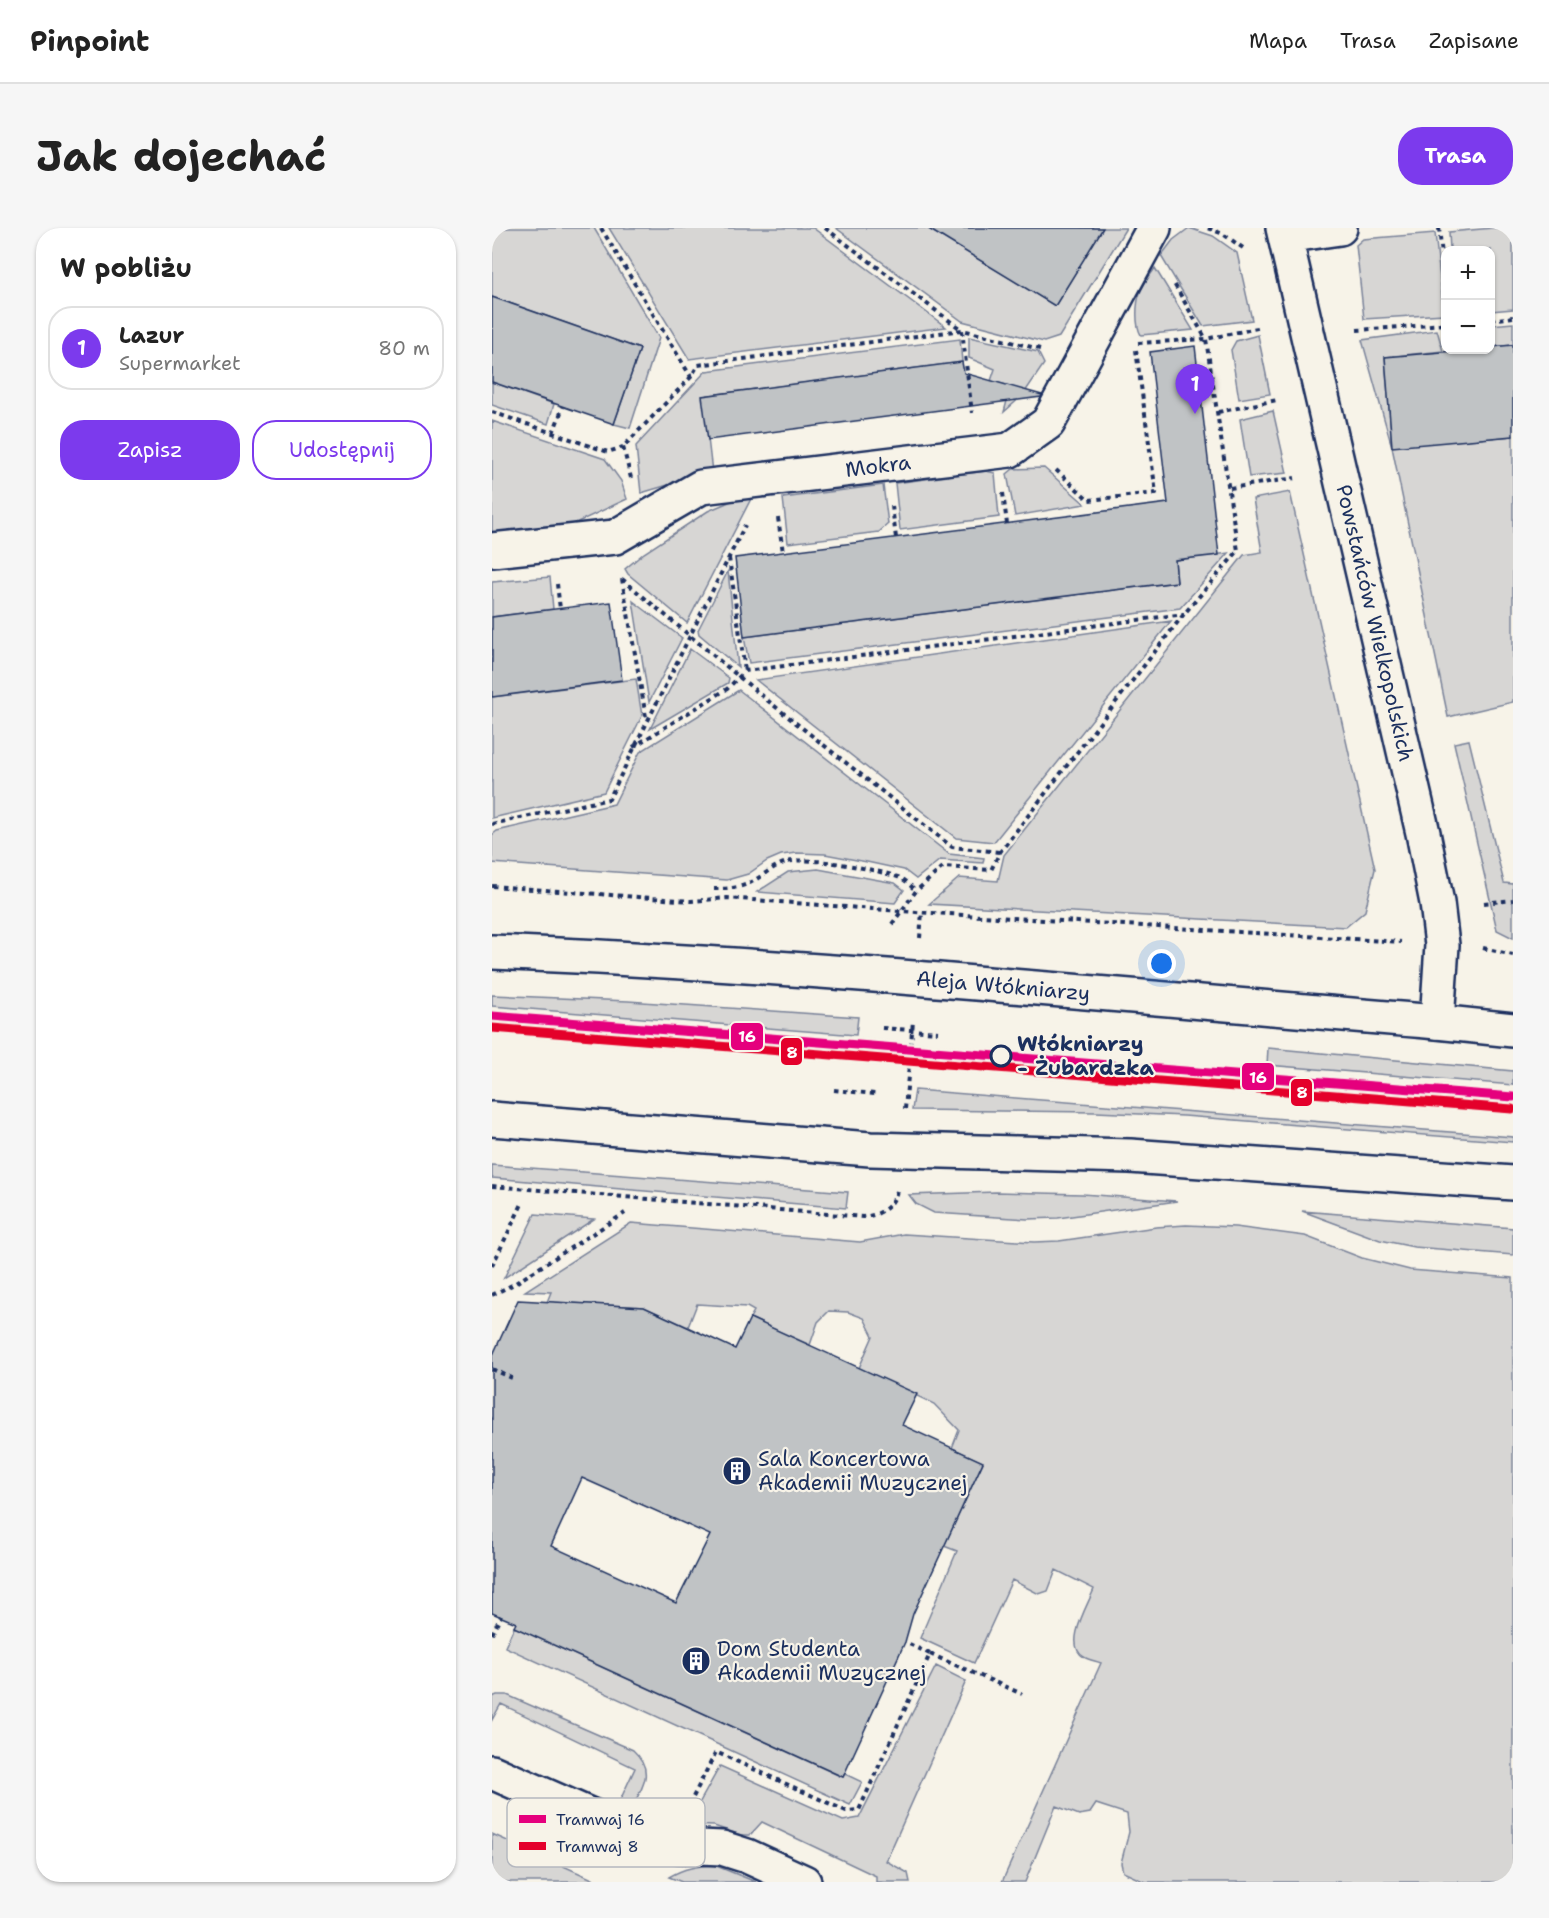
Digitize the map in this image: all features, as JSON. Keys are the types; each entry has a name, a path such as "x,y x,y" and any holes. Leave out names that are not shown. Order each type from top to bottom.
{"main road":[{"path":"1284,232 1340,228"},
{"name":"Powstańców Wielkopolskich","path":"1284,232 1423,833 1437,903 1442,945 1437,1022"},
{"name":"Mokra","path":"492,550 615,537 701,488 1010,450 1048,423 1150,234"},
{"name":"Aleja Włókniarzy","path":"492,952 916,979 1513,1030"},
{"path":"492,1119 901,1150 1130,1156 1513,1183"},
{"path":"492,1772 551,1798"},
{"path":"705,1848 722,1848 747,1856 804,1882"}],"path":[{"path":"601,228 692,377"},
{"path":"825,228 963,330 972,417"},
{"path":"1208,228 1223,234 1243,248"},
{"path":"1439,228 1441,246"},
{"path":"892,924 916,891 943,867 991,870 1000,852 1184,614 1238,551 1206,339 1150,234"},
{"path":"1495,319 1513,317"},
{"path":"1357,330 1441,324"},
{"path":"1053,459 1056,470 1089,500 1156,493 1135,343 1206,339 1262,327"},
{"path":"492,412 608,452 623,447 692,377 698,365 963,330 1059,354 1093,342"},
{"path":"1218,412 1277,400"},
{"path":"553,433 563,407"},
{"path":"623,447 634,492 615,537 647,719"},
{"path":"1230,488 1295,478"},
{"path":"492,824 609,799 632,747 749,516"},
{"path":"632,747 727,689 740,678 745,670 729,556"},
{"path":"556,579 560,609"},
{"path":"622,579 740,678 952,847 1000,852"},
{"path":"745,670 1184,614"},
{"path":"714,889 729,889 752,882 786,862 802,861 858,868 901,878 916,891"},
{"path":"492,886 691,902 727,898 1488,948 1513,955"},
{"path":"1484,903 1513,900"},
{"path":"492,1186 863,1217 882,1212 895,1199 922,912"},
{"path":"882,1028 938,1032"},
{"path":"834,1090 875,1094"},
{"path":"492,1266 522,1204"},
{"path":"492,1295 514,1284 625,1213"},
{"path":"492,1370 512,1378"},
{"path":"492,1634 501,1617"},
{"path":"905,1642 1022,1694"},
{"path":"692,1798 716,1752 846,1811 859,1810 930,1654"}],"shaded area":[{"path":"492,228 594,228 659,338 630,428 614,424 640,349 492,297"},
{"path":"609,228 813,228 946,327 689,359"},
{"path":"836,228 927,228 1055,306 1097,237 1083,228 1126,228 1059,337 1044,342 962,321"},
{"path":"1189,228 1213,236 1237,253 1252,320 1203,326 1161,256 1173,240"},
{"path":"1513,228 1513,309 1495,311 1495,246 1450,246 1449,232"},
{"path":"1435,233 1441,287 1441,314 1364,319 1356,245 1363,239"},
{"path":"1155,268 1193,330 1141,335 1137,320 1139,297 1143,286"},
{"path":"1513,323 1513,345 1495,347 1495,325"},
{"path":"1437,330 1441,344 1441,351 1385,357 1392,446 1513,436 1513,702 1448,717 1392,447 1362,340"},
{"path":"1258,335 1270,394 1239,399 1231,350 1236,341"},
{"path":"969,337 1038,352 1044,364 1023,395 1004,412 1011,386 991,381 995,369 969,358"},
{"path":"960,339 962,362 703,396 712,472 641,493 636,446 706,371"},
{"path":"492,382 554,404 548,424 492,405"},
{"path":"1273,411 1287,473 1249,477 1240,419"},
{"path":"492,421 605,459 621,481 627,499 567,527 492,535"},
{"path":"1044,468 1085,504 1015,516 1007,474 1013,469"},
{"path":"986,471 995,473 999,517 900,530 895,483"},
{"path":"883,485 888,524 879,532 788,543 783,498"},
{"path":"755,491 687,623 628,574 625,569 644,553 708,511"},
{"path":"1290,492 1375,869 1365,911 1346,927 929,904 959,878 998,881 1004,855 1244,555 1262,552 1253,499"},
{"path":"1229,553 1180,608 749,663 744,637 1177,582 1175,560"},
{"path":"728,571 738,667 699,634 698,630"},
{"path":"550,577 553,609 492,617 492,582"},
{"path":"633,601 682,638 649,702"},
{"path":"1171,621 994,842 956,838 756,680"},
{"path":"690,649 729,678 728,683 650,729"},
{"path":"636,679 642,716 604,792 492,818 492,697"},
{"path":"739,690 949,854 984,858 983,863 940,860 916,879 904,870 825,854 797,853 781,855 748,874 727,880 492,863 492,835 497,831 614,804 640,752"},
{"path":"1469,740 1504,883 1513,884 1513,938 1497,930 1454,743"},
{"path":"818,869 895,883 904,890 895,903 757,892 788,872"},
{"path":"492,995 628,1001 858,1017 856,1035 492,1006"},
{"path":"1268,1048 1513,1071 1513,1085 1267,1065"},
{"path":"915,1090 1513,1137 1513,1142 1184,1116 1096,1112 912,1110"},
{"path":"492,1165 848,1192 846,1208 492,1178"},
{"path":"996,1192 1082,1194 1177,1201 1058,1218 1027,1219 934,1213 916,1204 909,1195"},
{"path":"1302,1211 1513,1228 1513,1255 1414,1247 1380,1240"},
{"path":"535,1214 594,1219 504,1278"},
{"path":"631,1223 860,1242 904,1234 1034,1242 1059,1241 1156,1227 1186,1225 1235,1227 1305,1236 1362,1258 1410,1270 1513,1278 1513,1882 1145,1882 1123,1872 1121,1863 1129,1832 1127,1814 1096,1804 1090,1813 1079,1815 1056,1806 1025,1882 1002,1882 1101,1663 1084,1657 1078,1651 1076,1644 1079,1624 1094,1589 1056,1570 1048,1591 1039,1594 1012,1580 974,1663 920,1638 957,1551 944,1546 983,1462 952,1448 959,1430 934,1404 859,1368 873,1336 864,1318 848,1312 829,1311 818,1322 810,1345 750,1318 754,1311 747,1307 697,1304 688,1327 644,1307 547,1302 551,1292 525,1291"},
{"path":"514,1627 840,1776 843,1777 845,1774 862,1782 850,1805 505,1647"},
{"path":"936,1666 966,1681 886,1861 908,1873 910,1882 876,1882 876,1876 762,1822 750,1835 741,1835 714,1826 705,1826 705,1798 702,1798 720,1766 843,1821 859,1818"},
{"path":"507,1695 633,1750 644,1766 645,1774 642,1789 637,1798 621,1798 635,1768 501,1704 492,1720 492,1697"},
{"path":"492,1834 507,1841 507,1867 566,1867 599,1882 492,1882"},
{"path":"714,1865 756,1882 682,1882 669,1877 680,1871"}],"building":[{"path":"927,228 1103,228 1055,306"},
{"path":"492,297 640,349 614,424 492,382"},
{"path":"1513,345 1513,436 1392,447 1385,357 1441,352 1441,354 1495,354 1495,347"},
{"path":"1195,346 1219,555 1175,560 1177,582 744,637 735,558 1168,503 1150,352"},
{"path":"962,362 964,373 1042,395 1041,397 708,440 702,396"},
{"path":"611,602 622,680 492,697 492,617"},
{"name":"Sala Koncertowa Akademii Muzycznej","path":"518,1300 644,1307 735,1349 750,1318 917,1394 902,1425 983,1462 913,1614 905,1642 843,1777 514,1627 516,1623 492,1613 492,1357","holes":["582,1478 710,1535 676,1603 551,1546"]}],"tram line":[{"name":"16","path":"492,1016 1513,1097"},
{"name":"8","path":"492,1028 1512,1109"}],"place":[{"name":"Lazur","path":"1195,414"},
{"name":"Włókniarzy - Żubardzka","path":"1001,1056"},
{"name":"Sala Koncertowa Akademii Muzycznej","path":"737,1471"},
{"name":"Dom Studenta Akademii Muzycznej","path":"696,1661"}]}
